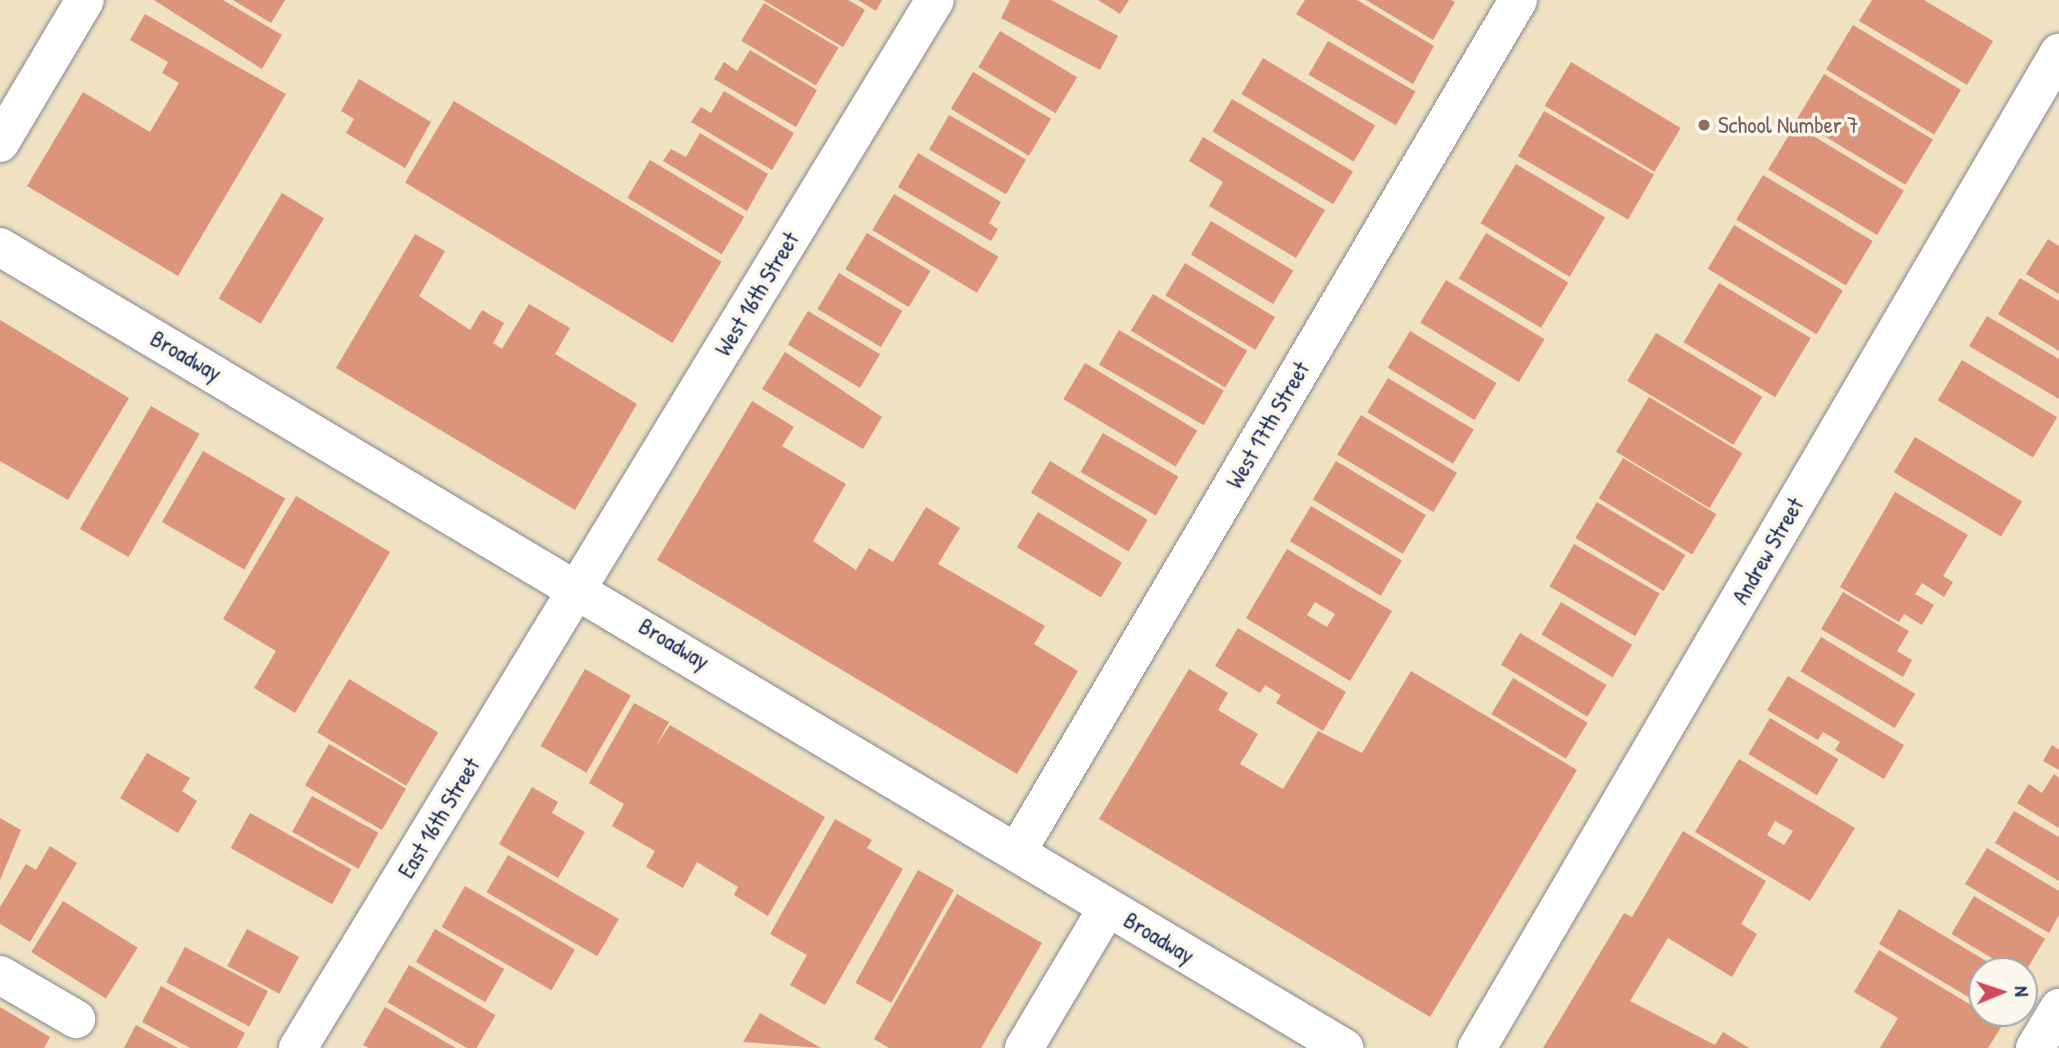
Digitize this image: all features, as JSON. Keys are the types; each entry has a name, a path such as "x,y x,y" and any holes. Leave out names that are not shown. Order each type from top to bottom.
{"street":[{"path":"0,143 85,0"},
{"name":"West 16th Street","path":"579,587 935,0"},
{"name":"West 17th Street","path":"1018,850 1518,0"},
{"name":"Andrew Street","path":"1477,1048 2059,53"},
{"name":"Broadway","path":"0,247 579,587 1018,850 1107,908 1344,1048"},
{"name":"East 16th Street","path":"305,1046 579,587"},
{"path":"1024,1048 1107,908"},
{"path":"0,975 76,1019"},
{"path":"2035,1048 2059,1008"}],"building":[{"path":"154,0 223,0 282,35 262,69"},
{"path":"233,0 285,0 271,23"},
{"path":"763,0 848,0 865,10 843,47"},
{"path":"858,0 882,0 876,11"},
{"path":"1010,0 1051,0 1118,36 1100,70 1001,18"},
{"path":"1098,0 1129,0 1120,14"},
{"path":"1305,0 1357,0 1434,46 1413,84 1296,14"},
{"path":"1366,0 1451,0 1455,2 1433,40"},
{"path":"1872,0 1924,0 1993,41 1967,85 1859,21"},
{"path":"764,3 839,48 816,86 741,41"},
{"path":"145,14 286,94 178,276 27,186 83,92 150,132 179,83 162,73 168,62 130,40"},
{"path":"1853,25 1961,90 1934,134 1826,70"},
{"path":"1000,31 1077,77 1056,113 978,67"},
{"path":"1328,41 1415,92 1396,125 1308,75"},
{"path":"750,50 817,90 796,127 714,79 724,62 737,71"},
{"path":"1263,58 1375,125 1354,161 1241,94"},
{"path":"1571,62 1681,128 1654,172 1545,106"},
{"path":"973,72 1051,119 1029,156 951,109"},
{"path":"1824,74 1933,139 1906,185 1797,119"},
{"path":"359,79 431,122 405,168 346,133 354,119 341,111"},
{"path":"724,91 794,133 772,170 691,122 701,107 711,113"},
{"path":"1232,99 1353,172 1333,204 1212,132"},
{"path":"454,101 721,262 673,343 405,182"},
{"path":"1544,111 1654,174 1628,220 1518,156"},
{"path":"949,115 1026,159 1006,194 929,150"},
{"path":"1795,125 1904,190 1877,235 1768,170"},
{"path":"700,133 768,174 747,211 663,161 671,149 686,157"},
{"path":"1203,137 1325,210 1296,258 1209,206 1223,182 1189,161"},
{"path":"918,153 1001,202 989,223 998,229 991,241 898,187"},
{"path":"650,160 744,217 722,254 627,198"},
{"path":"1516,164 1605,218 1570,277 1480,223"},
{"path":"1763,175 1873,241 1846,285 1736,220"},
{"path":"282,193 324,218 261,324 219,298"},
{"path":"894,194 999,257 977,293 872,230"},
{"path":"1211,221 1293,270 1273,304 1191,254"},
{"path":"1734,225 1843,290 1817,334 1708,269"},
{"path":"867,233 930,271 909,307 845,269"},
{"path":"1486,233 1568,282 1541,328 1459,278"},
{"path":"415,234 445,251 419,296 470,330 482,310 504,323 493,343 502,349 529,304 570,328 555,354 637,404 575,510 336,368"},
{"path":"2048,239 2059,246 2059,294 2026,274"},
{"path":"1185,263 1275,317 1255,350 1165,296"},
{"path":"839,273 902,311 881,347 817,309"},
{"path":"2020,278 2059,301 2059,351 1998,314"},
{"path":"1446,280 1545,339 1519,382 1420,323"},
{"path":"1719,283 1811,338 1775,397 1683,342"},
{"path":"1153,294 1247,351 1225,388 1131,331"},
{"path":"808,311 880,354 860,388 788,344"},
{"path":"1987,316 2059,359 2059,399 1969,346"},
{"path":"0,320 129,398 68,500 0,461"},
{"path":"1119,330 1224,390 1204,425 1099,365"},
{"path":"1410,331 1497,383 1474,420 1388,368"},
{"path":"1656,333 1762,397 1733,445 1627,381"},
{"path":"785,352 882,417 863,449 762,389"},
{"path":"1962,360 2057,417 2033,457 1938,400"},
{"path":"1085,363 1197,430 1176,466 1063,399"},
{"path":"1388,378 1474,430 1453,464 1367,412"},
{"path":"1649,397 1742,453 1709,508 1616,452"},
{"path":"752,401 794,427 782,446 846,484 813,541 856,570 869,548 893,562 926,507 960,528 938,564 1045,626 1034,644 1078,671 1017,774 657,560"},
{"path":"151,406 199,434 128,557 80,529"},
{"path":"1361,415 1457,473 1433,512 1337,454"},
{"path":"1103,433 1178,476 1156,515 1080,472"},
{"path":"1915,437 2022,501 2001,537 1894,472"},
{"path":"203,451 285,498 244,570 162,522"},
{"path":"1623,458 1716,514 1692,554 1599,498"},
{"path":"1050,461 1148,520 1129,551 1031,493"},
{"path":"1336,461 1426,515 1403,554 1313,500"},
{"path":"1895,492 1968,535 1943,576 1953,582 1944,597 1922,583 1915,594 1934,605 1922,625 1904,614 1899,622 1840,587"},
{"path":"296,496 390,552 295,713 254,688 276,651 223,619"},
{"path":"1597,502 1685,555 1664,591 1575,538"},
{"path":"1311,506 1402,561 1381,596 1290,541"},
{"path":"1038,512 1122,562 1101,598 1017,547"},
{"path":"1574,544 1660,594 1635,636 1550,586"},
{"path":"1287,549 1392,611 1350,681 1246,618","holes":["1315,602 1335,614 1327,627 1307,615"]},
{"path":"1843,592 1909,631 1897,651 1912,660 1903,677 1821,629"},
{"path":"1561,602 1632,645 1613,677 1541,635"},
{"path":"1238,628 1346,692 1323,731 1276,703 1281,695 1265,685 1260,693 1215,666"},
{"path":"1520,633 1607,685 1588,717 1501,665"},
{"path":"1821,637 1915,694 1895,728 1800,671"},
{"path":"585,669 631,696 586,773 540,746"},
{"path":"1189,669 1228,693 1218,710 1258,734 1240,764 1283,789 1318,731 1362,753 1411,671 1577,770 1430,1017 1099,819"},
{"path":"1788,676 1904,745 1884,779 1835,750 1840,742 1823,732 1818,740 1767,710"},
{"path":"1513,678 1588,723 1566,759 1491,714"},
{"path":"349,679 438,733 406,786 317,732"},
{"path":"634,703 669,722 656,746 670,725 825,817 768,916 734,895 738,887 697,862 683,888 646,867 655,851 612,826 624,804 589,783"},
{"path":"1770,718 1839,759 1817,795 1748,754"},
{"path":"329,744 406,788 382,830 305,786"},
{"path":"2052,745 2059,750 2059,770 2043,761"},
{"path":"147,753 190,778 182,791 197,801 178,833 120,798"},
{"path":"1739,759 1855,828 1810,901 1695,832","holes":["1775,821 1793,831 1784,845 1767,835"]},
{"path":"2054,774 2059,778 2059,828 2017,803 2029,784 2042,793"},
{"path":"532,787 558,802 552,813 585,832 558,878 499,844"},
{"path":"312,796 378,833 359,869 292,832"},
{"path":"2014,811 2059,837 2059,881 1995,843"},
{"path":"250,813 351,869 332,904 231,848"},
{"path":"0,818 21,830 0,880"},
{"path":"835,819 872,840 867,848 903,869 825,1005 790,985 807,955 770,934"},
{"path":"1683,831 1766,881 1741,924 1757,934 1732,977 1668,938 1630,1001 1715,1045 1723,1032 1749,1048 1543,1048 1624,913 1632,917"},
{"path":"50,846 77,863 30,942 0,924 0,907 26,864 36,870"},
{"path":"1987,848 2059,891 2059,915 2049,933 1965,884"},
{"path":"508,855 619,919 597,956 486,892"},
{"path":"918,870 954,890 891,1003 855,983"},
{"path":"465,886 575,950 551,990 442,927"},
{"path":"957,894 1042,943 981,1048 889,1048 874,1039"},
{"path":"1974,896 2045,939 2034,957 1990,957 1951,934"},
{"path":"63,901 138,948 106,999 31,952"},
{"path":"1899,909 1980,957 1968,957 1968,997 1879,944"},
{"path":"247,929 299,957 279,994 227,966"},
{"path":"435,929 504,969 485,1002 416,962"},
{"path":"185,947 268,991 249,1026 166,982"},
{"path":"1879,950 1968,1003 1968,1027 2001,1027 1988,1048 1880,1048 1898,1018 1854,992"},
{"path":"409,965 496,1015 477,1048 467,1048 388,1002"},
{"path":"161,986 245,1033 237,1048 190,1048 142,1022"},
{"path":"0,1007 50,1037 44,1048 0,1048"},
{"path":"385,1007 456,1048 369,1048 363,1045"},
{"path":"760,1013 821,1048 743,1042"},
{"path":"136,1025 178,1048 124,1048"}],"place":[{"name":"School Number 7","path":"1704,125"}]}
